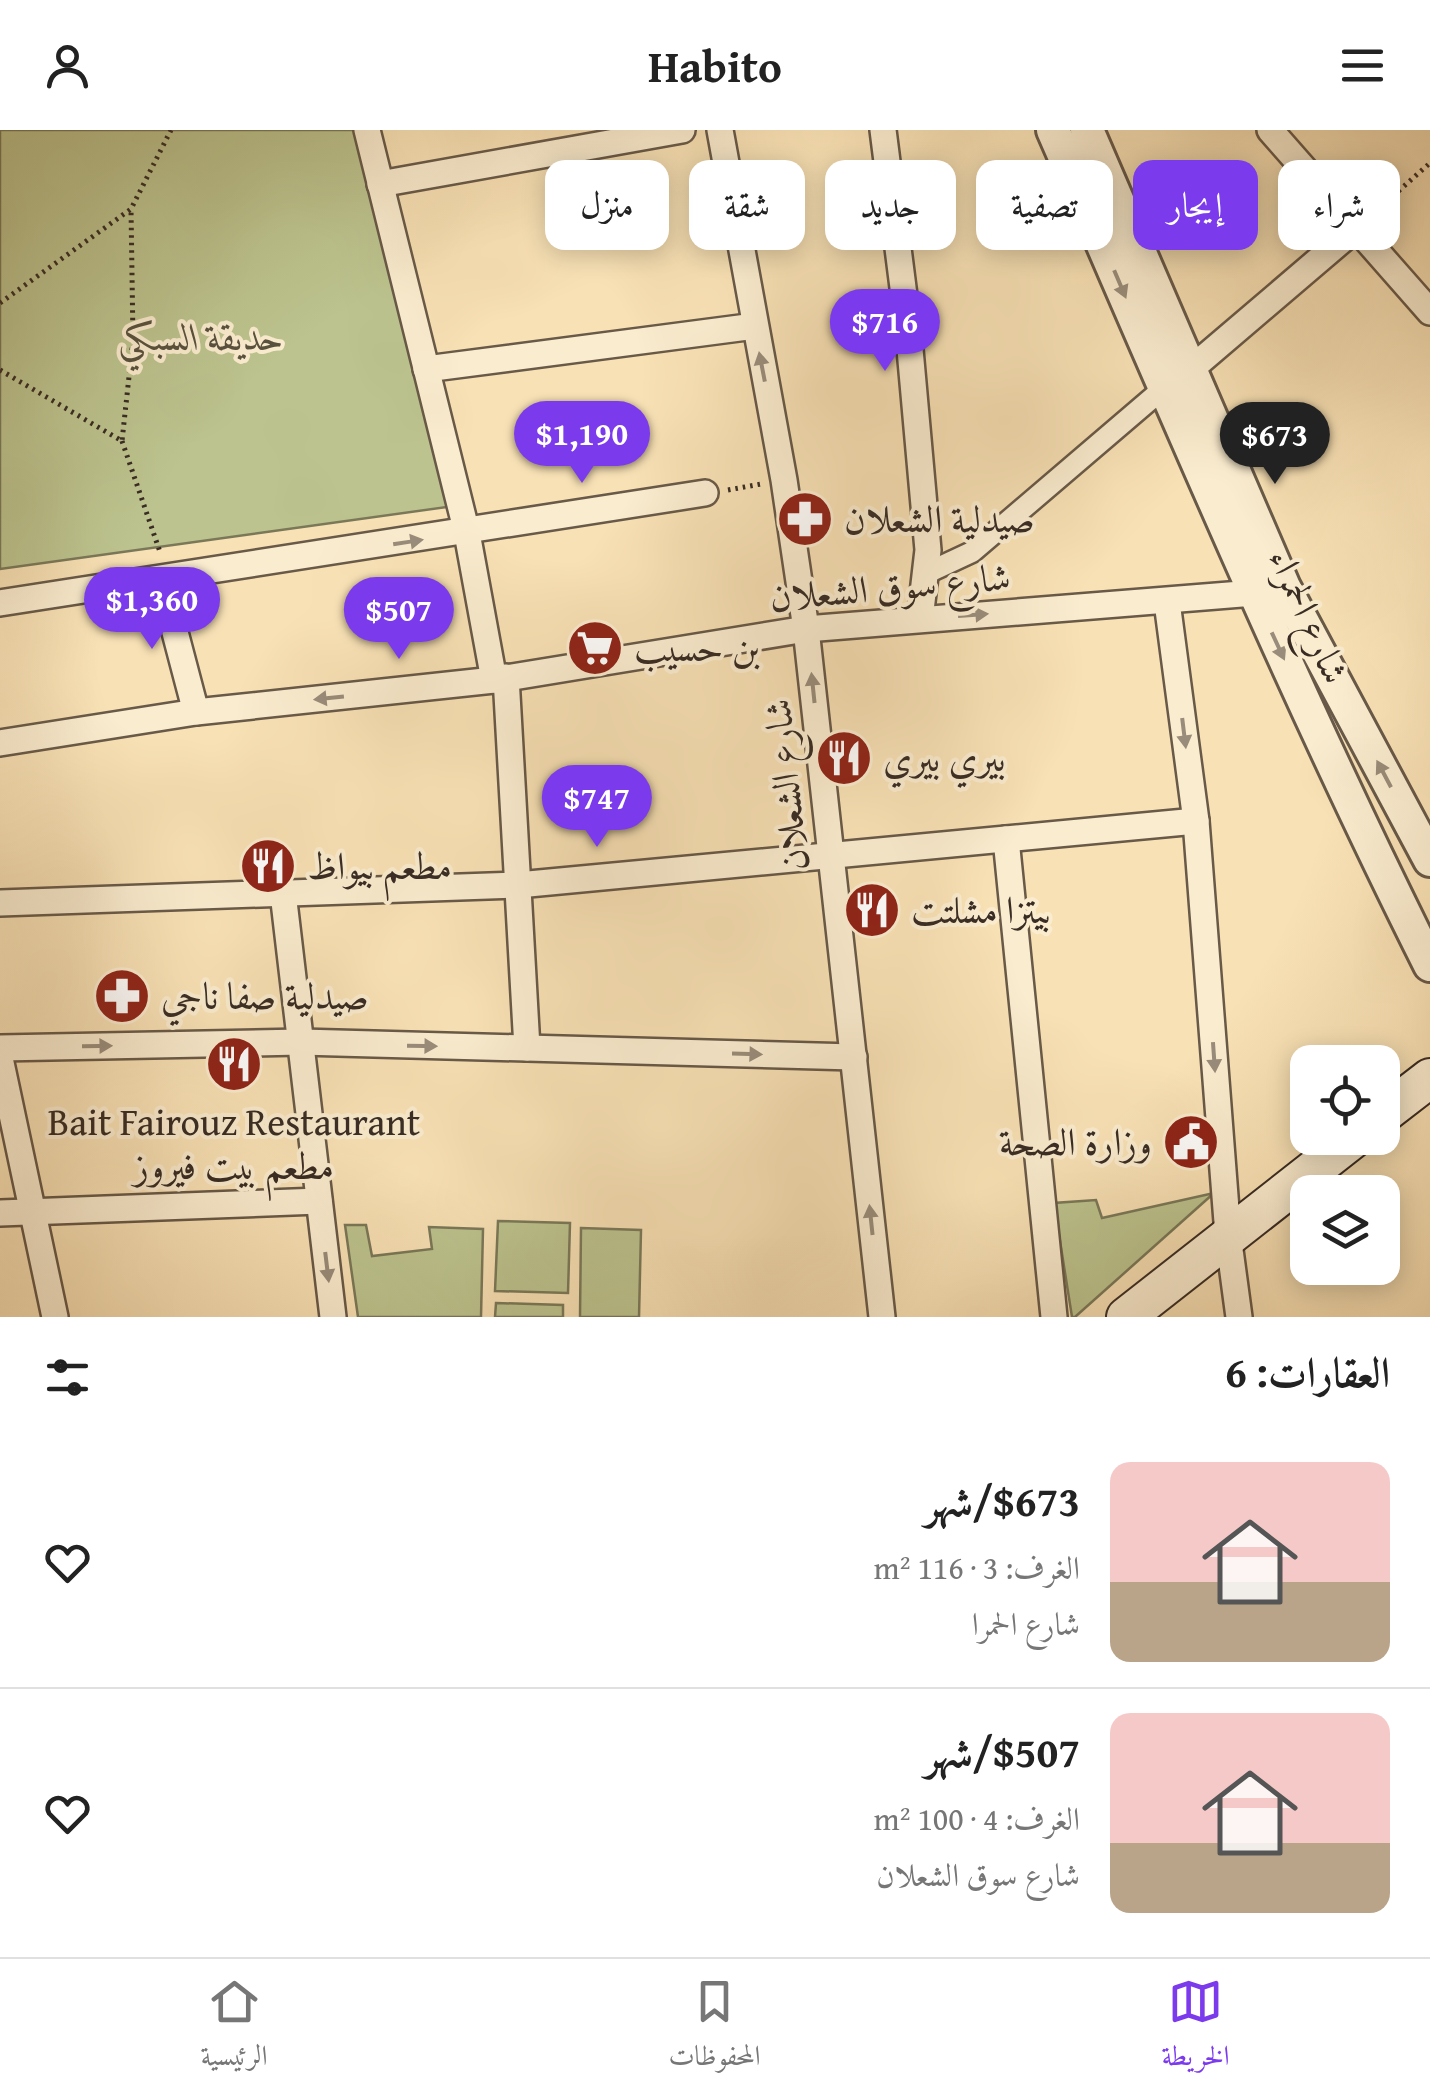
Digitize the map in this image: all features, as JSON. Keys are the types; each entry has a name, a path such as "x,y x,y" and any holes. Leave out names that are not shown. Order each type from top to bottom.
{"main road":[{"path":"1400,1101 1430,1078"},
{"path":"1126,1317 1332,1155"}],"street":[{"path":"366,130 500,678 527,1048"},
{"path":"380,184 682,130"},
{"name":"شارع الشعلان","path":"720,130 784,480 806,629 882,1317"},
{"path":"883,130 916,401 928,550 920,619"},
{"name":"شارع الحمراء","path":"1053,130 1178,378 1254,593 1367,840 1430,965"},
{"path":"1087,130 1178,378 1430,860"},
{"path":"1270,130 1296,160"},
{"path":"927,573 972,552 1331,250"},
{"path":"1375,250 1430,312"},
{"path":"426,368 754,326"},
{"path":"0,603 705,494"},
{"path":"165,578 196,712"},
{"name":"شارع سوق الشعلان","path":"0,743 196,712 500,678 806,629 1254,593"},
{"path":"1167,602 1196,821 1228,1235 1239,1317"},
{"path":"0,903 518,885 1196,821"},
{"path":"1006,839 1054,1317"},
{"path":"283,892 333,1317"},
{"path":"0,1048 300,1042 854,1057"},
{"path":"0,1058 54,1317"},
{"path":"0,1213 319,1201"}],"path":[{"path":"0,304 131,209 171,130"},
{"path":"1400,190 1430,163"},
{"path":"131,209 133,340 122,442 165,578"},
{"path":"0,370 122,442"},
{"path":"705,494 784,480"}],"green space":[{"name":"حديقة السبكي","path":"0,130 356,130 447,507 0,569"},
{"path":"1214,1193 1072,1317 1054,1203 1096,1200 1102,1218"},
{"path":"498,1221 570,1223 568,1293 495,1291"},
{"path":"345,1225 366,1225 372,1256 432,1249 429,1227 483,1229 481,1317 358,1317"},
{"path":"581,1228 641,1230 639,1317 580,1317"},
{"path":"496,1303 563,1305 563,1317 495,1317"}],"place":[{"name":"صيدلية الشعلان","path":"805,519"},
{"name":"بن حسيب","path":"595,648"},
{"name":"بيري بيري","path":"844,758"},
{"name":"مطعم بيواظ","path":"268,866"},
{"name":"بيتزا مشلتت","path":"872,910"},
{"name":"صيدلية صفا ناجي","path":"122,996"},
{"name":"Bait Fairouz Restaurant مطعم بيت فيروز","path":"234,1064"},
{"name":"وزارة الصحة","path":"1191,1142"}]}
